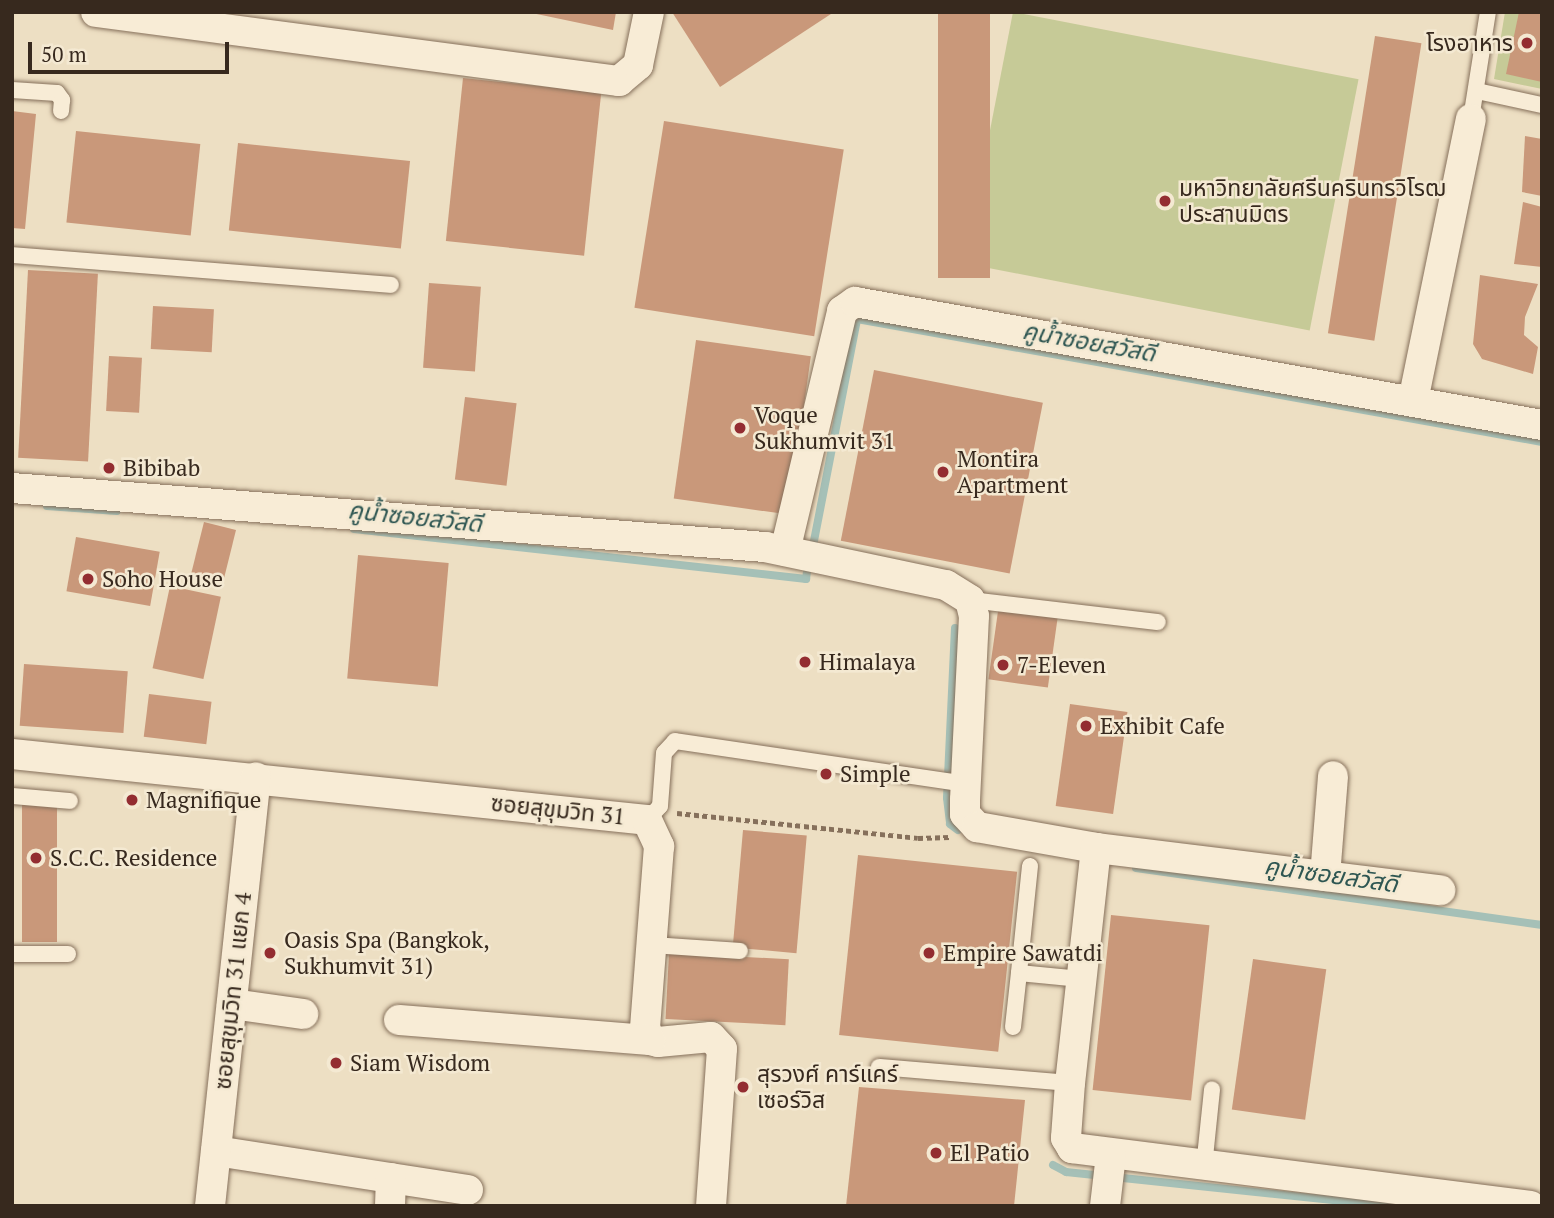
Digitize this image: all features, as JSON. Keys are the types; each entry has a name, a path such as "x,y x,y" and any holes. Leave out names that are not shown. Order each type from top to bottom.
{"street":[{"path":"96,12 620,81 638,65 649,12"},
{"path":"1413,401 1474,105"},
{"path":"785,551 842,311 855,302 1542,425"},
{"path":"12,488 785,551 946,585 970,600 976,634 953,782 965,814 977,827 1096,848 1440,890"},
{"name":"ซอยสุขุมวิท 31","path":"12,754 256,777 651,825 659,846 645,1028 650,1040"},
{"path":"1325,876 1333,776"},
{"name":"ซอยสุขุมวิท 31 แยก 4","path":"210,1206 256,777"},
{"path":"1096,848 1066,1138 1072,1148 1108,1178 1204,1167 1464,1202 1530,1206"},
{"path":"232,1004 303,1014"},
{"path":"399,1020 650,1040 711,1037 722,1049 711,1206"},
{"path":"216,1151 390,1192 468,1190"}],"lane":[{"path":"1488,12 1474,105 1542,105"},
{"path":"12,90 57,93 62,100 61,111"},
{"path":"12,255 47,252 391,285"},
{"path":"970,600 1158,622"},
{"path":"651,825 660,806 664,753 676,741 953,782"},
{"path":"12,796 70,801"},
{"path":"1013,1027 1030,866"},
{"path":"653,945 740,951"},
{"path":"12,954 68,954"},
{"path":"1019,973 1081,979"},
{"path":"879,1067 1070,1083"},
{"path":"1204,1167 1212,1088"}],"path":[{"path":"651,825 670,814 683,812 918,838 948,838 977,827"}],"green space":[{"path":"1013,12 1359,79 1310,330 964,263"},
{"name":"โรงอาหาร","path":"1505,12 1542,12 1542,89 1494,79"}],"building":[{"path":"527,12 616,12 613,30"},
{"path":"672,12 834,12 720,87"},
{"path":"938,12 990,12 990,278 938,278"},
{"name":"โรงอาหาร","path":"1519,12 1542,12 1542,82 1506,74"},
{"path":"1375,36 1421,43 1374,341 1328,333"},
{"path":"463,78 601,93 584,256 446,241"},
{"path":"12,111 36,114 25,229 12,228"},
{"path":"664,121 844,149 814,336 634,308"},
{"path":"76,131 200,144 191,236 66,222"},
{"path":"1525,136 1542,139 1542,196 1522,192"},
{"path":"238,143 410,161 401,249 229,231"},
{"path":"1523,202 1542,207 1542,267 1514,264"},
{"path":"28,270 98,274 88,461 18,458"},
{"path":"1480,275 1538,284 1525,317 1524,335 1538,347 1533,374 1482,359 1473,344"},
{"path":"429,283 481,287 475,371 423,368"},
{"path":"153,306 214,309 212,352 151,349"},
{"name":"Voque Sukhumvit 31","path":"696,340 811,356 789,515 674,498"},
{"path":"109,356 142,358 139,413 106,411"},
{"name":"Montira Apartment","path":"874,370 1043,403 1010,574 841,541"},
{"path":"465,397 517,403 506,486 455,479"},
{"path":"204,522 236,530 223,582 191,574"},
{"path":"76,537 160,552 150,606 66,591"},
{"path":"358,555 449,563 438,686 347,679"},
{"path":"170,586 221,597 203,679 153,668"},
{"path":"999,604 1058,612 1048,688 988,679"},
{"path":"24,664 128,671 123,733 20,726"},
{"path":"149,694 212,702 206,744 144,737"},
{"path":"1070,704 1127,712 1113,814 1056,806"},
{"name":"S.C.C. Residence","path":"22,805 57,805 57,942 22,942"},
{"path":"743,830 807,836 796,953 733,948"},
{"name":"Empire Sawatdi","path":"858,855 1017,872 998,1052 839,1035"},
{"path":"1111,915 1209,925 1191,1100 1093,1090"},
{"path":"669,953 789,959 785,1025 666,1019"},
{"path":"1253,959 1326,969 1305,1120 1232,1110"},
{"name":"El Patio","path":"859,1087 1025,1100 1014,1206 846,1206"}],"waterway":[{"name":"คูน้ำซอยสวัสดี","path":"813,546 857,319 1542,442"},
{"name":"คูน้ำซอยสวัสดี","path":"47,506 117,511"},
{"name":"คูน้ำซอยสวัสดี","path":"354,529 806,579 807,572"},
{"name":"คูน้ำซอยสวัสดี","path":"955,628 947,798 950,824 958,830"},
{"name":"คูน้ำซอยสวัสดี","path":"1136,868 1542,925"},
{"name":"คูน้ำซอยสวัสดี","path":"1053,1165 1066,1172 1390,1206"}],"place":[{"name":"โรงอาหาร","path":"1527,43"},
{"name":"มหาวิทยาลัยศรีนครินทรวิโรฒ ประสานมิตร","path":"1165,201"},
{"name":"Voque Sukhumvit 31","path":"740,428"},
{"name":"Bibibab","path":"109,468"},
{"name":"Montira Apartment","path":"943,472"},
{"name":"Soho House","path":"88,579"},
{"name":"Himalaya","path":"805,662"},
{"name":"7-Eleven","path":"1003,665"},
{"name":"Exhibit Cafe","path":"1086,726"},
{"name":"Simple","path":"826,774"},
{"name":"Magnifique","path":"132,800"},
{"name":"S.C.C. Residence","path":"36,858"},
{"name":"Oasis Spa (Bangkok, Sukhumvit 31)","path":"270,953"},
{"name":"Empire Sawatdi","path":"929,953"},
{"name":"Siam Wisdom","path":"336,1063"},
{"name":"สุรวงศ์ คาร์แคร์ เซอร์วิส","path":"743,1087"},
{"name":"El Patio","path":"936,1153"}]}
